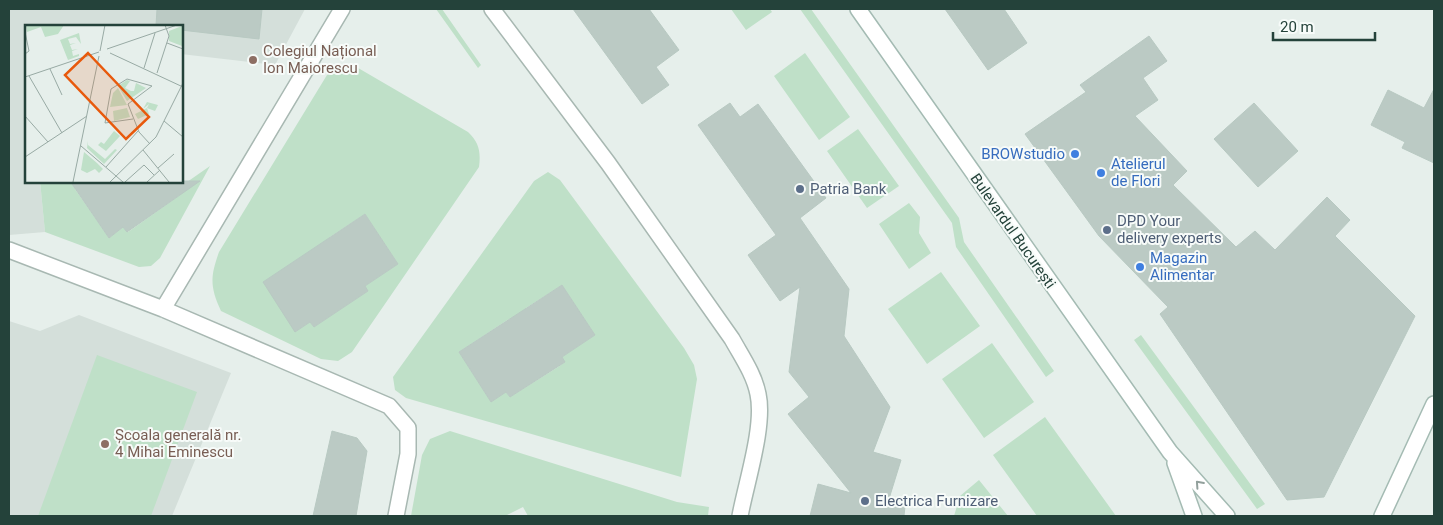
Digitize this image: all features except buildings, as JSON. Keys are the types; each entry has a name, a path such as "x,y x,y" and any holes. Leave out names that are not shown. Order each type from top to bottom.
{"main road":[{"path":"163,308 342,9"},
{"path":"492,9 608,163 732,339 750,369 759,396 759,424 740,516"},
{"name":"Bulevardul București","path":"858,9 1170,452 1227,516"},
{"path":"9,250 163,308 389,406 408,428 408,454 396,516"},
{"path":"1382,516 1434,404"},
{"name":"Bulevardul București","path":"1170,452 1185,486 1194,516"}],"shaded area":[{"name":"Colegiul Național Ion Maiorescu","path":"9,9 305,9 275,65 182,54 182,25 25,25 25,182 40,182 45,232 9,235"},
{"name":"Școala generală nr. 4 Mihai Eminescu","path":"79,315 231,373 172,516 9,516 9,321 40,331"}],"green space":[{"path":"436,9 442,9 481,65 478,68"},
{"path":"731,9 770,9 772,12 746,30"},
{"path":"800,9 811,9 959,218 964,242 1054,371 1046,377 956,247 952,223"},
{"path":"805,53 850,117 819,140 774,76"},
{"path":"343,64 353,65 468,132 477,144 480,157 479,167 352,352 338,361 321,359 221,311 212,282 219,252 327,75","holes":["365,214 398,264 365,286 368,291 314,327 310,322 295,332 330,237"]},
{"path":"858,129 899,186 867,208 827,151"},
{"path":"210,166 160,258 151,266 139,267 45,232 40,182 84,182 75,189 109,238 123,227 128,232 180,195 177,189"},
{"path":"548,172 560,180 684,348 694,365 697,379 681,477 406,398 395,390 393,377 534,181","holes":["562,285 595,335 562,357 565,362 558,367 510,397 506,392 491,402 459,352 509,319 534,319 526,308"]},
{"path":"909,203 920,217 919,233 931,253 909,269 879,224"},
{"path":"941,272 980,326 927,364 888,309"},
{"path":"1141,335 1265,504 1257,509 1134,340"},
{"path":"992,343 1034,402 984,438 942,379"},
{"path":"97,355 197,392 151,516 38,516"},
{"path":"1045,417 1116,516 1037,516 993,455"},
{"path":"450,431 677,502 709,507 708,516 528,516 523,507 505,516 411,516 422,455 430,439"},
{"path":"979,480 1008,516 954,516 960,496"}],"place":[{"name":"Colegiul Național Ion Maiorescu","path":"253,60"},
{"name":"BROWstudio","path":"1075,154"},
{"name":"Atelierul de Flori","path":"1101,173"},
{"name":"Patria Bank","path":"800,189"},
{"name":"DPD Your delivery experts","path":"1107,230"},
{"name":"Magazin Alimentar","path":"1140,267"},
{"name":"Școala generală nr. 4 Mihai Eminescu","path":"105,444"},
{"name":"Electrica Furnizare","path":"865,501"}]}
